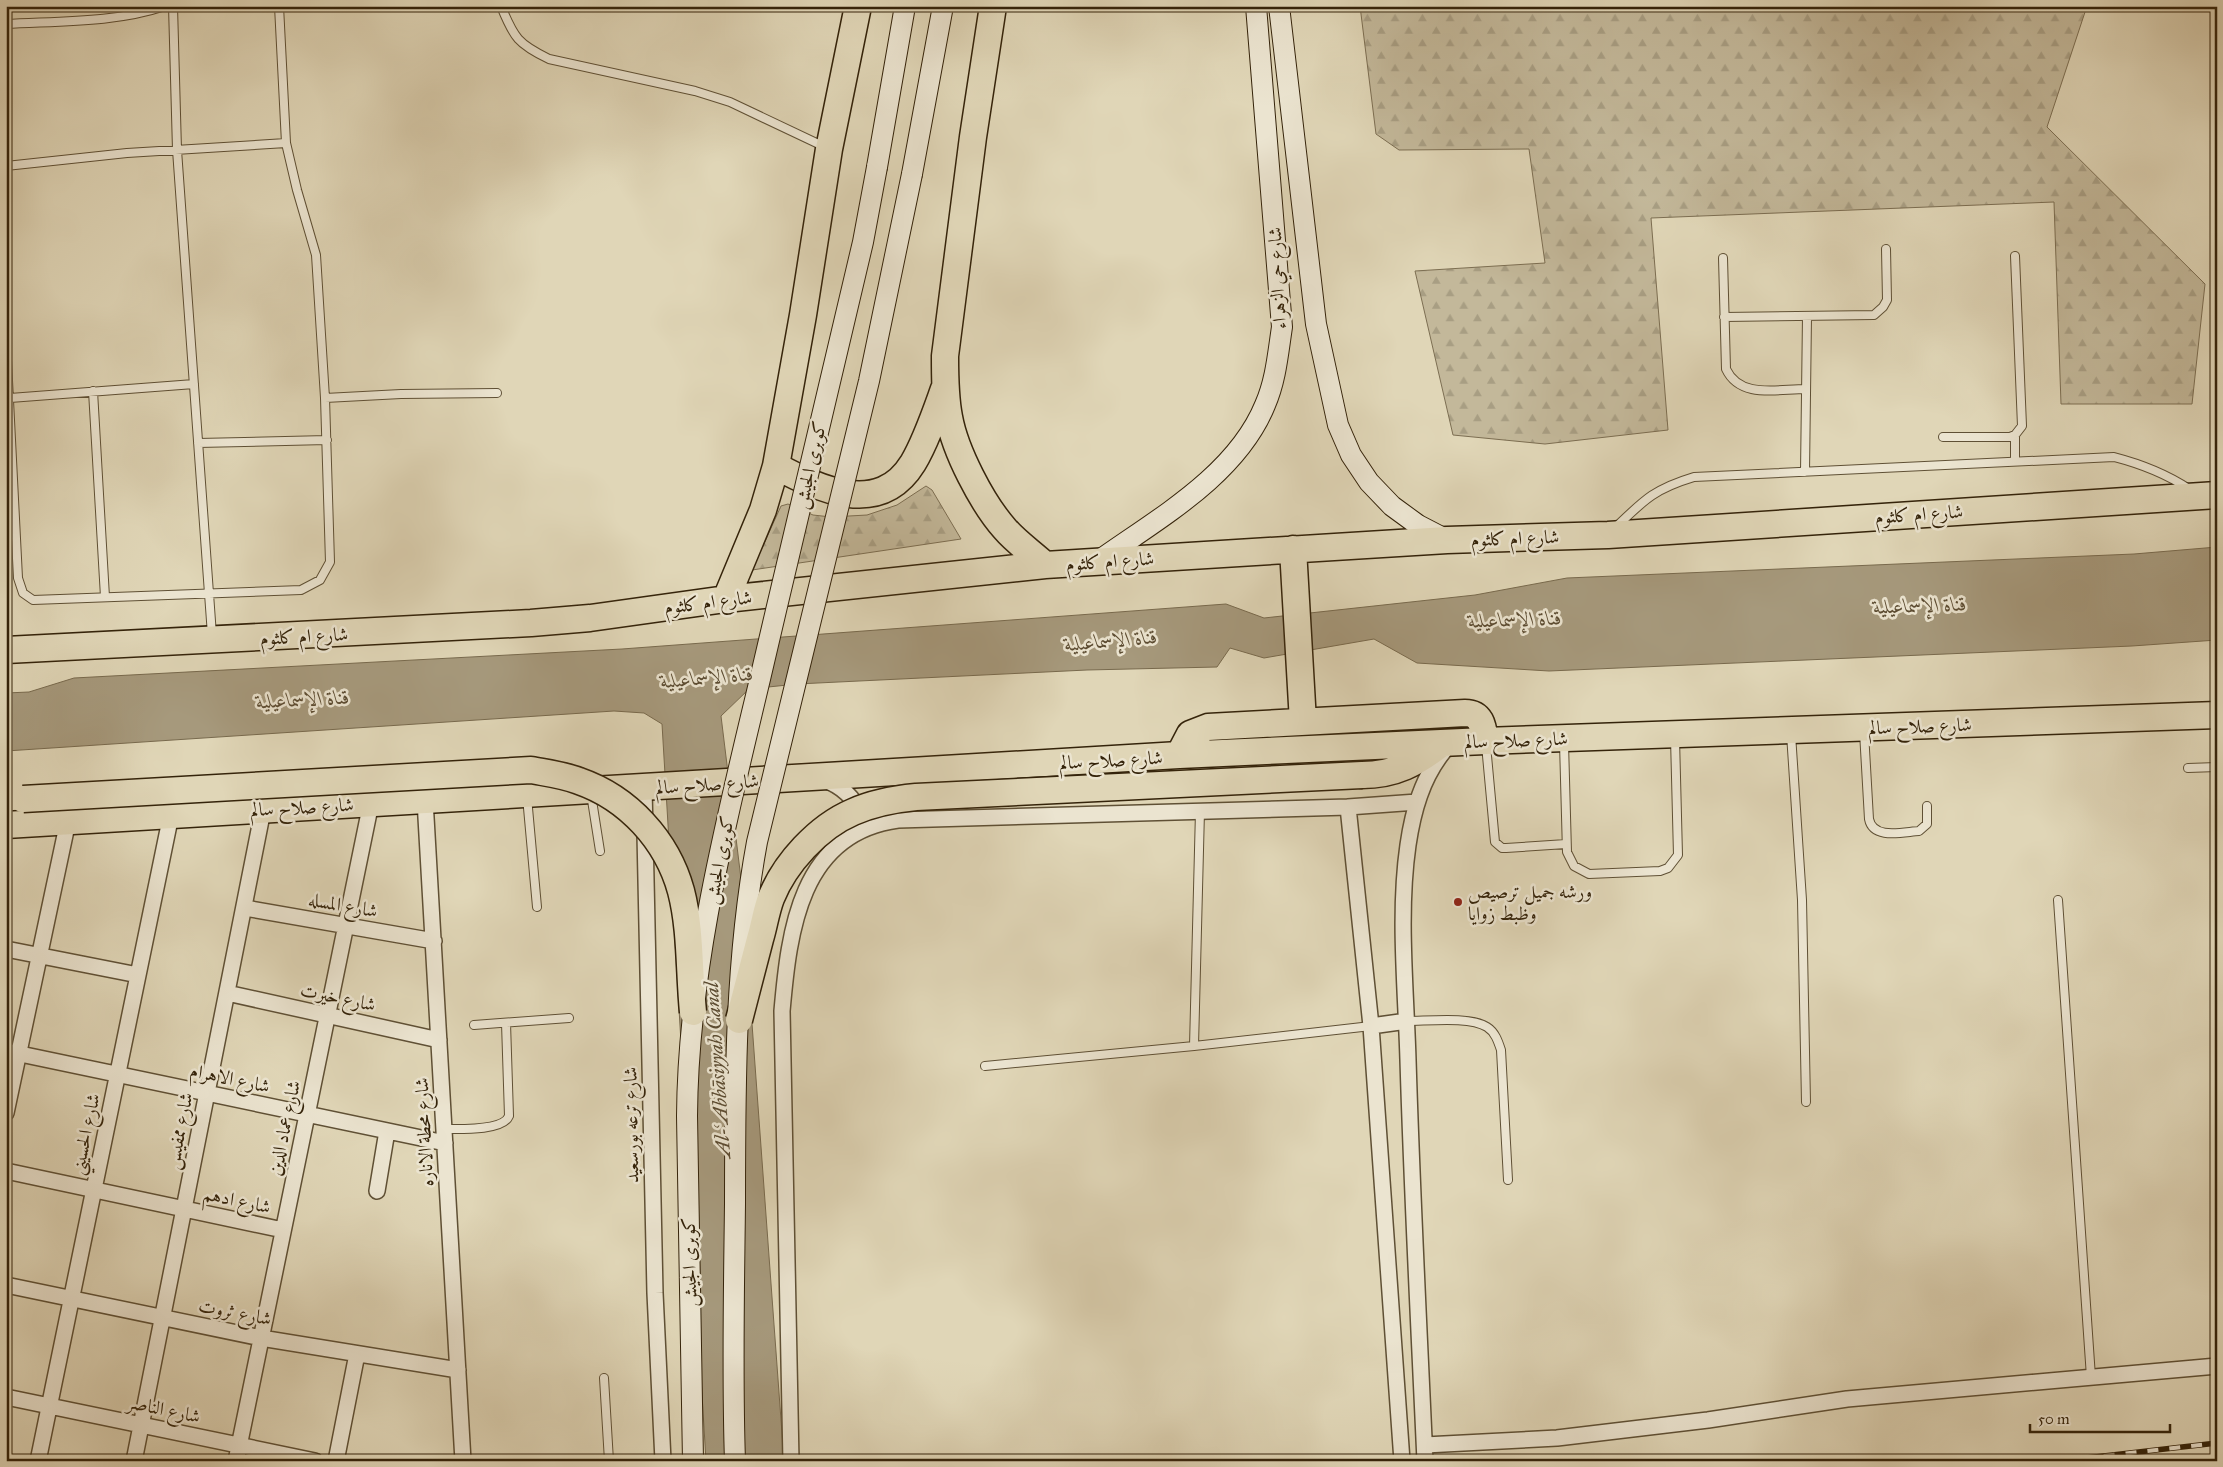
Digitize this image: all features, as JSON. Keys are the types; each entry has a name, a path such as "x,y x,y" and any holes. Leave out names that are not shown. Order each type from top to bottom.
{"highway":[{"path":"726,599 762,510 776,466 803,315 829,149 858,6"},
{"path":"992,6 945,356 945,388 949,418 956,443 978,489 992,513 1006,530 1045,565"},
{"path":"776,466 825,490 848,495 871,494 890,486 905,475 913,463 945,388"},
{"name":"شارع ام كلثوم","path":"6,650 531,624 590,618 726,599 1045,565 1447,540 1608,535 2208,495"},
{"path":"1293,549 1303,710"},
{"path":"1179,755 1190,734 1202,728 1303,710 1471,713 1480,720 1486,740"},
{"name":"شارع صلاح سالم","path":"6,824 644,788 730,781 809,778 1179,755 1486,740 2217,715"},
{"path":"739,1020 771,898 783,874 810,842 828,827 853,812 884,802 916,797 1377,775 1406,768 1446,743"},
{"path":"15,799 531,770 578,780 599,789 636,815 660,843 674,870 685,913 692,1012"}],"main road":[{"name":"كوبرى الجيش","path":"694,1461 687,1116 687,1068 692,1012 721,841 863,242 905,6"},
{"name":"كوبرى الجيش","path":"735,1461 735,1111 742,940 747,896 757,842 869,382 912,174 943,6"},
{"name":"شارع حي الزهراء","path":"1097,562 1220,472 1254,430 1266,405 1274,379 1282,327 1256,6"},
{"name":"شارع حي الزهراء","path":"1278,6 1316,324 1338,425 1351,455 1369,482 1392,506 1418,525 1447,540"},
{"path":"1282,327 1316,324"}],"street":[{"path":"1425,1461 1407,1021 1405,959 1406,876 1408,848 1418,802 1432,765 1446,743"},
{"path":"809,778 829,782 847,793 859,809 865,827"},
{"name":"شارع ترعه بورسعيد","path":"644,788 654,1294 663,1461"},
{"name":"شارع محطة الاناره","path":"425,800 463,1461"},
{"path":"791,1461 782,1011 787,954 794,920 803,892 816,870 836,847 865,827 898,820 1348,807 1418,802"},
{"name":"شارع عماد الدين","path":"236,1461 371,803"},
{"path":"1348,807 1371,1026 1402,1461"},
{"name":"شارع ممفيس","path":"134,1461 263,810"},
{"name":"شارع الحسيني","path":"38,1461 171,815"},
{"path":"6,1113 12,1052 39,956 68,821"},
{"name":"شارع المسله","path":"245,908 434,941"},
{"path":"6,949 138,975"},
{"name":"شارع خيرت","path":"227,993 439,1040"},
{"path":"1371,1026 1407,1021"},
{"name":"شارع الاهرام","path":"12,1052 387,1131 444,1136"},
{"path":"377,1191 387,1131"},
{"name":"شارع ادهم","path":"6,1171 283,1230"},
{"name":"شارع ثروت","path":"6,1285 261,1338 458,1370"},
{"path":"1395,1354 1420,1353"},
{"path":"336,1461 357,1354"},
{"path":"1425,1445 1557,1438 1708,1420 1847,1399 2217,1366"},
{"name":"شارع الناصر","path":"6,1397 314,1461"}],"lane":[{"path":"6,24 132,15 165,6"},
{"path":"173,6 177,150 212,641"},
{"path":"6,341 18,578 23,593 33,600 208,595 301,590 320,580 330,562 327,440 316,255 297,190 286,143 279,6"},
{"path":"501,6 513,34 531,50 549,59 695,91 730,102 829,149"},
{"path":"6,166 80,157 286,143"},
{"path":"1724,317 1874,314 1888,300 1886,249"},
{"path":"1943,437 2010,438 2022,426 2015,256"},
{"path":"1723,258 1726,369 1735,382 1749,390 1806,389"},
{"path":"1805,472 1806,316"},
{"path":"10,398 194,384"},
{"path":"93,391 105,597"},
{"path":"325,398 401,394 497,393"},
{"path":"2014,462 2015,435"},
{"path":"198,443 327,440"},
{"path":"1608,535 1650,495 1669,484 1694,477 2114,457 2144,465 2208,495"},
{"path":"1863,728 1869,819 1873,828 1882,833 1919,832 1927,824 1927,806"},
{"path":"1791,730 1802,900 1806,1102"},
{"path":"1564,738 1566,852 1574,866 1588,874 1660,871 1674,862 1678,855 1679,846 1675,735"},
{"path":"1486,740 1495,842 1502,848 1566,844"},
{"path":"2188,768 2217,767"},
{"path":"590,791 600,852"},
{"path":"527,794 537,907"},
{"path":"1194,1046 1200,811"},
{"path":"2058,900 2091,1377"},
{"path":"474,1024 569,1018"},
{"path":"1407,1021 1476,1022 1488,1028 1497,1037 1501,1050 1508,1180"},
{"path":"444,1136 499,1125 507,1120 509,1111 506,1022"},
{"path":"985,1066 1194,1046 1371,1026"},
{"path":"604,1378 609,1461"}],"green space":[{"path":"1360,6 2087,6 2047,127 2205,284 2192,404 2061,404 2054,202 1651,218 1668,430 1545,444 1453,435 1415,271 1545,263 1529,149 1399,150 1376,134"},
{"path":"926,486 932,490 961,539 752,570 781,506 788,504 813,515 831,517 867,515 897,505"}],"water":[{"path":"2217,547 2217,640 2132,646 1549,671 1417,663 1374,639 1264,658 1230,648 1217,667 1087,670 797,684 749,689 721,716 742,887 784,1461 706,1461 662,724 644,713 614,711 6,751 6,693 29,692 74,678 622,649 1226,604 1264,618 1475,595 1567,578 2134,554"}],"railway":[{"path":"2060,1461 2217,1443"},
{"path":"2209,1461 2217,1460"}],"place":[{"name":"ورشه جميل ترصيص وظبط زوايا","path":"1458,902"}],"water label":[{"name":"قناة الإسماعيلية","path":"1920,605"},
{"name":"قناة الإسماعيلية","path":"1515,619"},
{"name":"قناة الإسماعيلية","path":"1111,640"},
{"name":"قناة الإسماعيلية","path":"707,677"},
{"name":"قناة الإسماعيلية","path":"303,699"},
{"name":"Al-ʿAbbāsiyyah Canal","path":"717,1070"}]}
